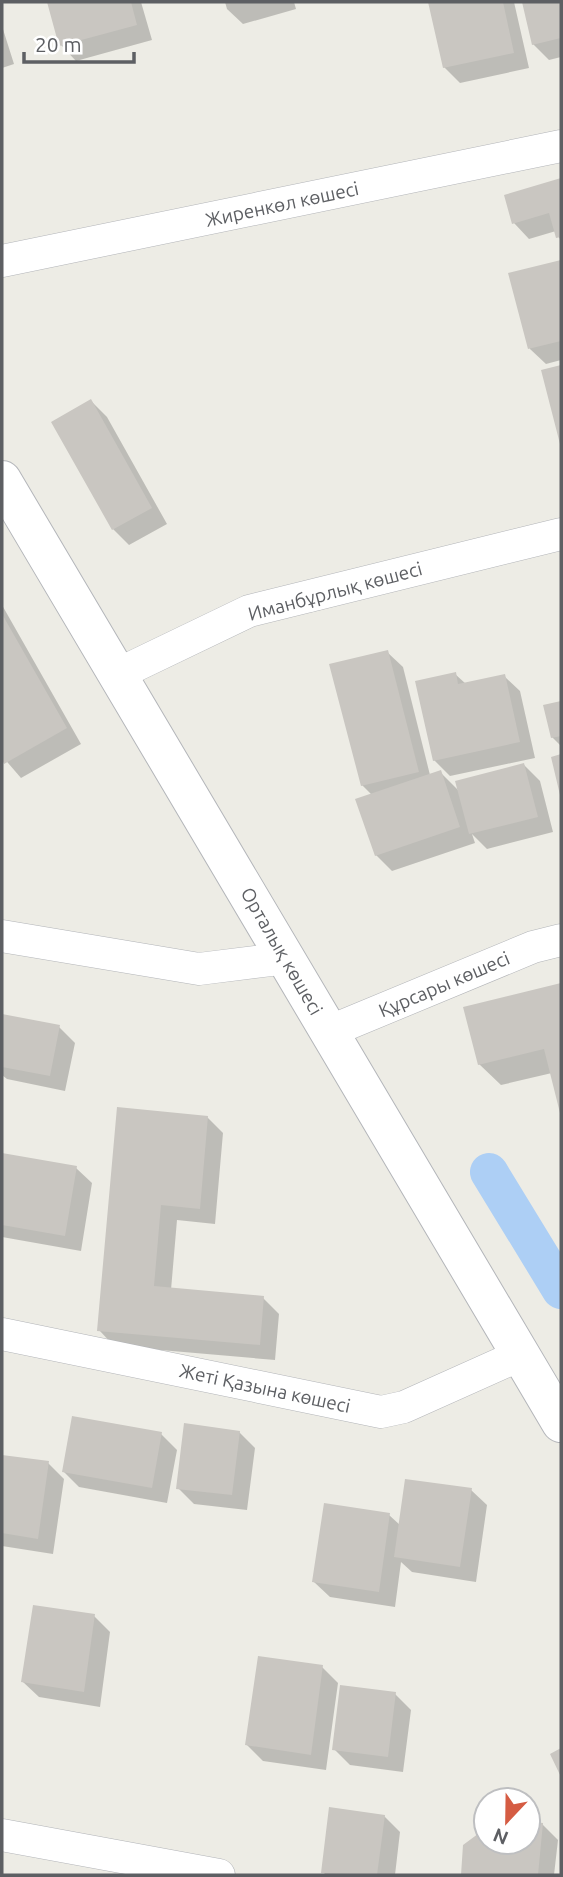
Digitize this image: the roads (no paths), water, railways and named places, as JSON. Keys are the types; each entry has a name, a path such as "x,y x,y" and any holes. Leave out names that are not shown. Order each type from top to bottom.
{"main road":[{"name":"Орталық көшесі","path":"8,504 118,674 561,1423"}],"street":[{"name":"Жиренкөл көшесі","path":"2,261 561,146"},
{"name":"Иманбұрлық көшесі","path":"118,674 249,611 561,534"},
{"path":"2,936 199,969 286,958"},
{"name":"Құрсары көшесі","path":"328,1032 533,947 561,940"},
{"name":"Жеті Қазына көшесі","path":"2,1334 381,1412 404,1407 520,1355"},
{"path":"2,1835 219,1875"}],"waterway":[{"path":"489,1172 561,1290"}]}
